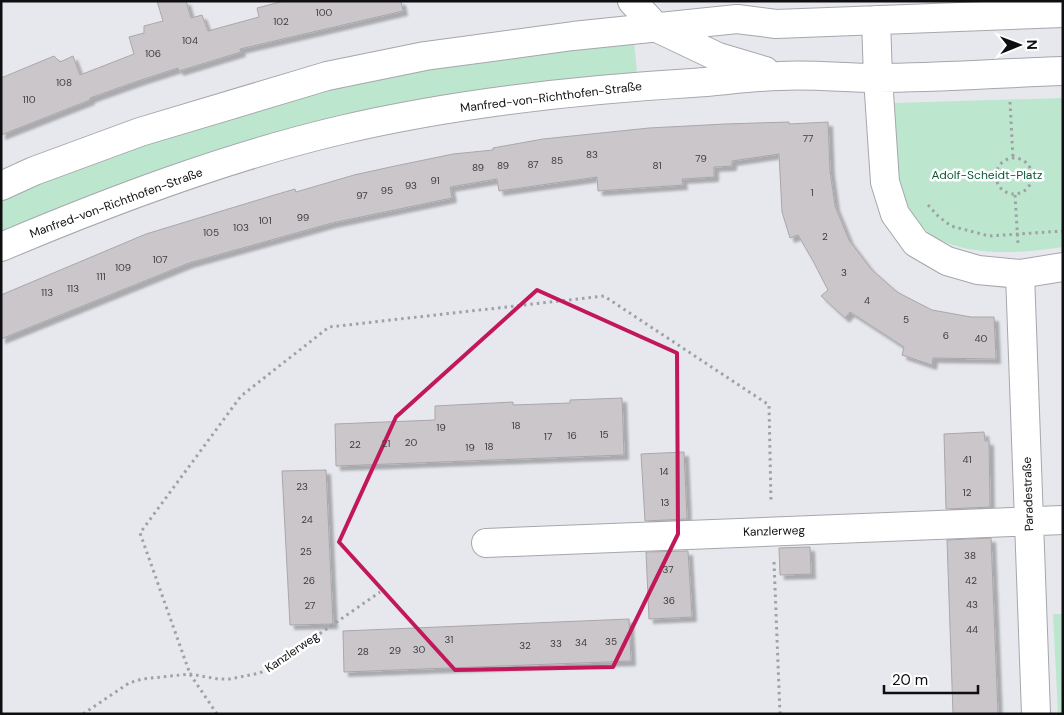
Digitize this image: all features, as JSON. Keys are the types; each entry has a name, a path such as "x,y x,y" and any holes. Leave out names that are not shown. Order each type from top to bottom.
{"street":[{"path":"632,1 657,28 718,58 781,76"},
{"path":"692,83 718,58 729,41 729,10"},
{"path":"1,186 140,132 327,76 425,56 573,36 657,28 729,10 776,24 1063,13"},
{"path":"876,20 885,182 895,214 916,243 947,261 978,270 1019,262 1063,267"},
{"name":"Manfred-von-Richthofen-Straße","path":"1,246 155,186 259,153 340,130 427,113 531,96 658,84 781,76 878,78 1063,71"},
{"name":"Paradestraße","path":"1019,262 1036,714"},
{"name":"Kanzlerweg","path":"486,543 1063,520"}],"path":[{"path":"1010,101 1013,158"},
{"path":"1013,158 1029,165 1032,176 1029,187 1015,195 1002,191 996,180 998,168 1002,162 1013,158"},
{"path":"1015,195 1019,262"},
{"path":"927,203 938,216 951,226 990,236 1063,231"},
{"path":"217,714 190,674 140,533 241,396 329,327 604,296 769,404 772,509"},
{"path":"774,560 780,714"},
{"name":"Kanzlerweg","path":"83,714 129,684 153,676 190,674 230,680 260,673 380,592"}],"highlighted area":[{"path":"537,290 677,353 678,534 613,667 455,670 339,542 396,417"}],"green space":[{"path":"634,42 637,73 530,85 1,233 1,198 143,143 330,88 427,68"},
{"name":"Adolf-Scheidt-Platz","path":"1063,98 1063,247 1016,252 968,249 938,239 920,225 907,205 899,181 896,159 894,103"},
{"path":"1053,614 1063,614 1063,714 1058,714"}],"building":[{"path":"157,1 186,1 191,18 202,15 208,31 259,17 257,8 284,1 401,1 403,11 240,49 241,52 179,71 178,68 90,98 90,100 1,135 1,78 54,56 60,62 73,56 80,75 134,54 129,37 144,33 144,26 163,21"},
{"path":"789,122 789,124 828,122 830,171 835,206 849,240 871,269 897,292 932,310 971,317 994,317 996,359 933,358 932,365 902,355 904,347 850,312 845,318 821,296 828,290 798,235 790,238 782,212 779,154 732,161 732,166 714,167 714,177 682,179 683,185 598,191 597,177 499,191 497,179 450,187 452,198 332,223 189,263 1,339 1,295 146,234 295,189 296,192 354,175 395,166 453,154 493,150 493,148 543,139 649,128"},
{"path":"622,398 624,455 336,466 335,424 435,420 435,406 513,402 513,405 570,403 570,400"},
{"path":"984,432 985,441 989,441 990,507 946,509 944,434"},
{"path":"684,452 687,519 645,521 641,454"},
{"path":"326,470 333,624 290,625 282,471"},
{"path":"991,538 998,714 953,714 947,540"},
{"path":"810,547 811,574 780,575 779,548"},
{"path":"688,551 692,617 649,619 646,552"},
{"path":"629,619 631,661 344,672 343,631"}]}
